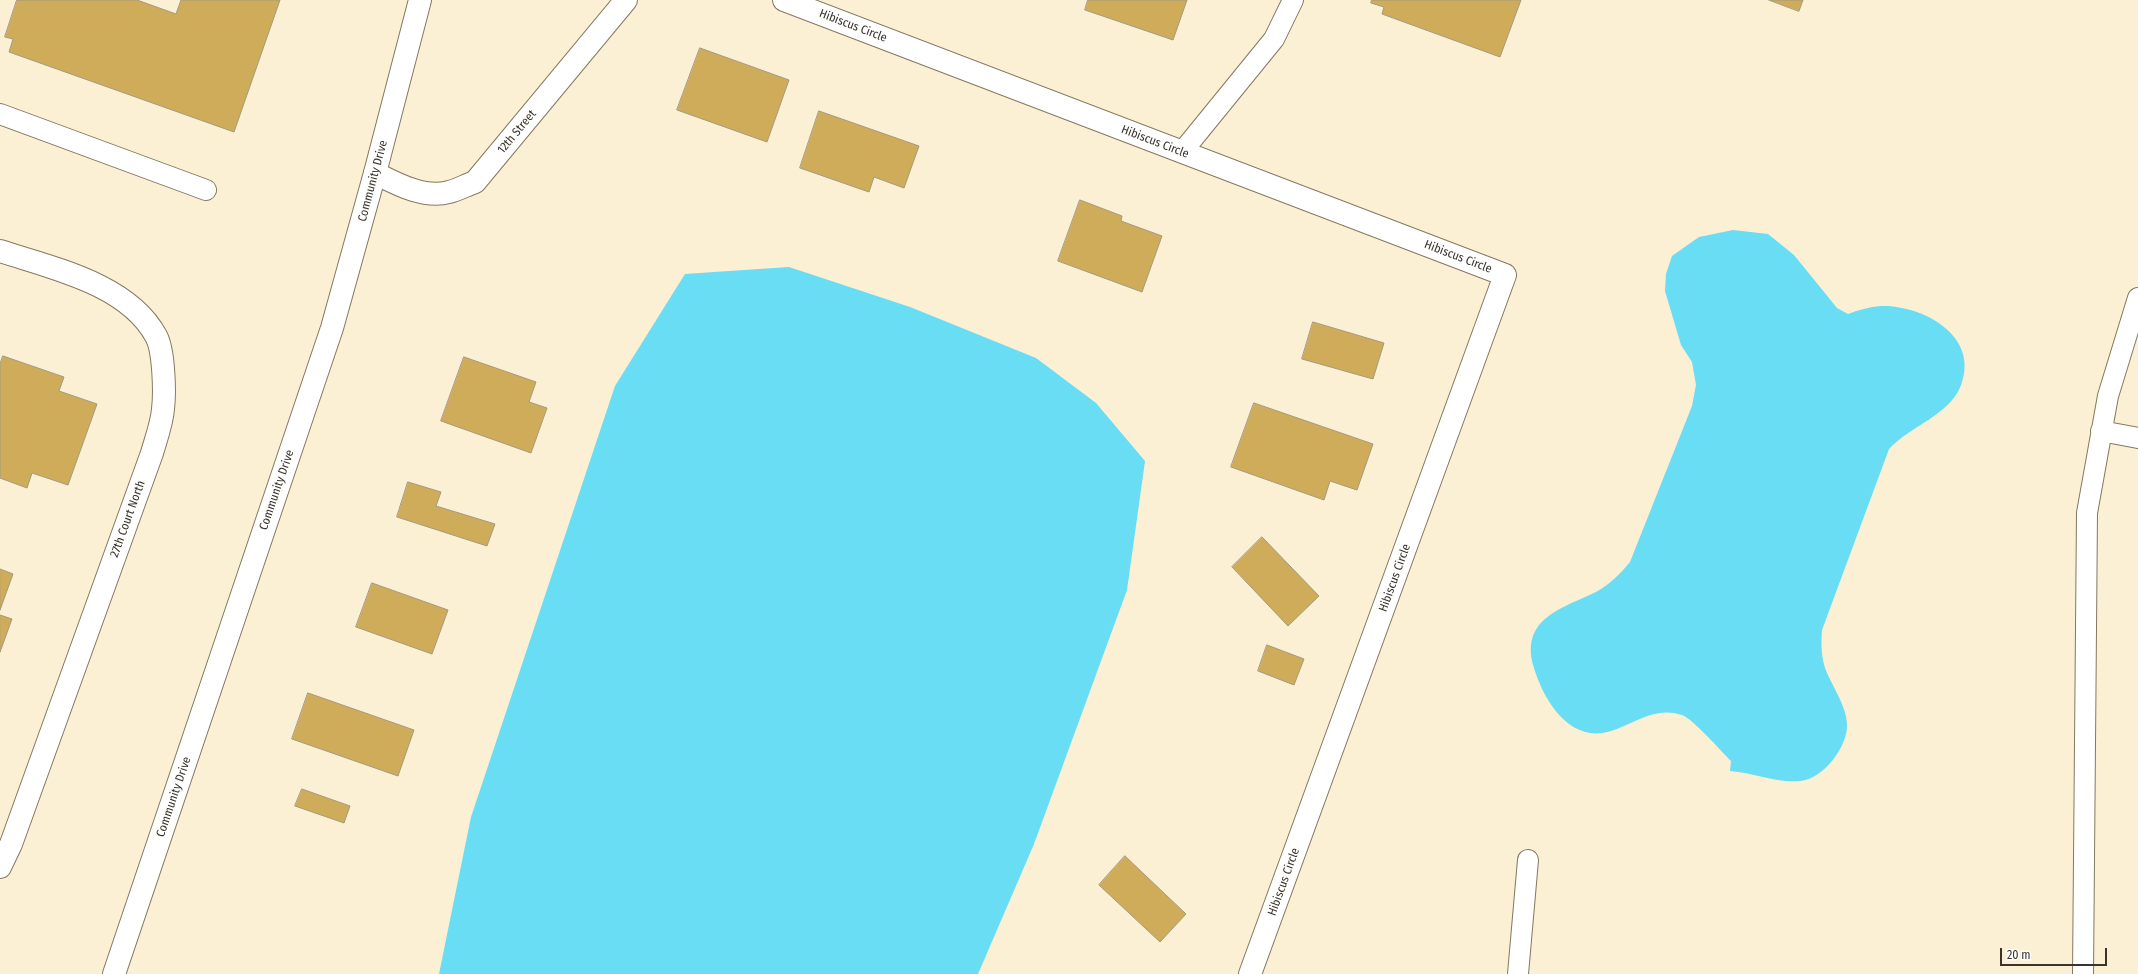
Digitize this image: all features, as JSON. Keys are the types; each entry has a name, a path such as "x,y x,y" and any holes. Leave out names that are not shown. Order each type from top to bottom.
{"street":[{"name":"Community Drive","path":"114,974 332,328 375,173 420,0"},
{"name":"12th Street","path":"375,173 398,185 422,193 447,193 475,182 626,0"},
{"name":"Hibiscus Circle","path":"784,0 1505,275 1250,974"},
{"name":"27th Court North","path":"0,251 100,286 135,309 157,337 164,376 163,410 152,453 11,844 0,867"}],"lane":[{"path":"1182,152 1274,40 1292,0"},
{"path":"0,114 206,190"},
{"path":"2083,974 2087,513 2108,396 2138,298"},
{"path":"2101,432 2138,438"},
{"path":"1518,974 1528,860"}],"water":[{"path":"1733,230 1768,234 1794,255 1837,308 1848,314 1881,306 1897,307 1914,311 1930,318 1944,327 1955,338 1962,352 1965,367 1961,385 1956,395 1948,404 1889,449 1822,630 1824,662 1827,673 1846,717 1846,733 1839,752 1825,768 1809,779 1800,781 1782,781 1730,771 1731,761 1693,722 1682,715 1672,713 1654,714 1611,731 1596,733 1583,731 1571,725 1561,717 1552,706 1538,681 1531,657 1533,635 1545,619 1558,610 1606,586 1630,562 1692,406 1696,385 1692,362 1681,345 1665,291 1666,274 1672,256 1699,237"},
{"path":"789,267 910,307 1036,358 1096,403 1145,461 1127,590 1034,844 978,974 439,974 471,817 615,386 685,274"}],"building":[{"path":"17,0 137,0 176,14 181,0 280,0 234,132 9,52 13,39 5,37"},
{"path":"1088,0 1187,0 1173,40 1085,10"},
{"path":"1372,0 1521,0 1500,57 1382,14 1384,7 1371,3"},
{"path":"1769,0 1803,0 1799,11"},
{"path":"700,48 789,80 767,142 677,110"},
{"path":"819,111 919,146 904,188 874,177 869,192 800,168"},
{"path":"1080,200 1122,216 1121,221 1162,236 1142,292 1058,261"},
{"path":"1313,322 1384,343 1373,379 1302,359"},
{"path":"3,356 64,377 59,391 97,404 68,485 32,473 27,488 0,478 0,364"},
{"path":"464,357 536,382 529,402 547,408 531,453 441,421"},
{"path":"1254,403 1373,444 1357,490 1330,481 1324,500 1231,467"},
{"path":"408,482 441,492 436,506 495,524 487,546 397,517"},
{"path":"1262,537 1319,596 1288,626 1232,567"},
{"path":"0,569 13,574 0,610"},
{"path":"372,583 448,610 432,654 356,627"},
{"path":"0,615 12,619 0,652"},
{"path":"1267,645 1304,659 1294,685 1258,671"},
{"path":"308,693 414,730 398,776 292,739"},
{"path":"302,789 350,806 344,823 295,806"},
{"path":"1125,856 1186,914 1160,942 1099,885"}]}
